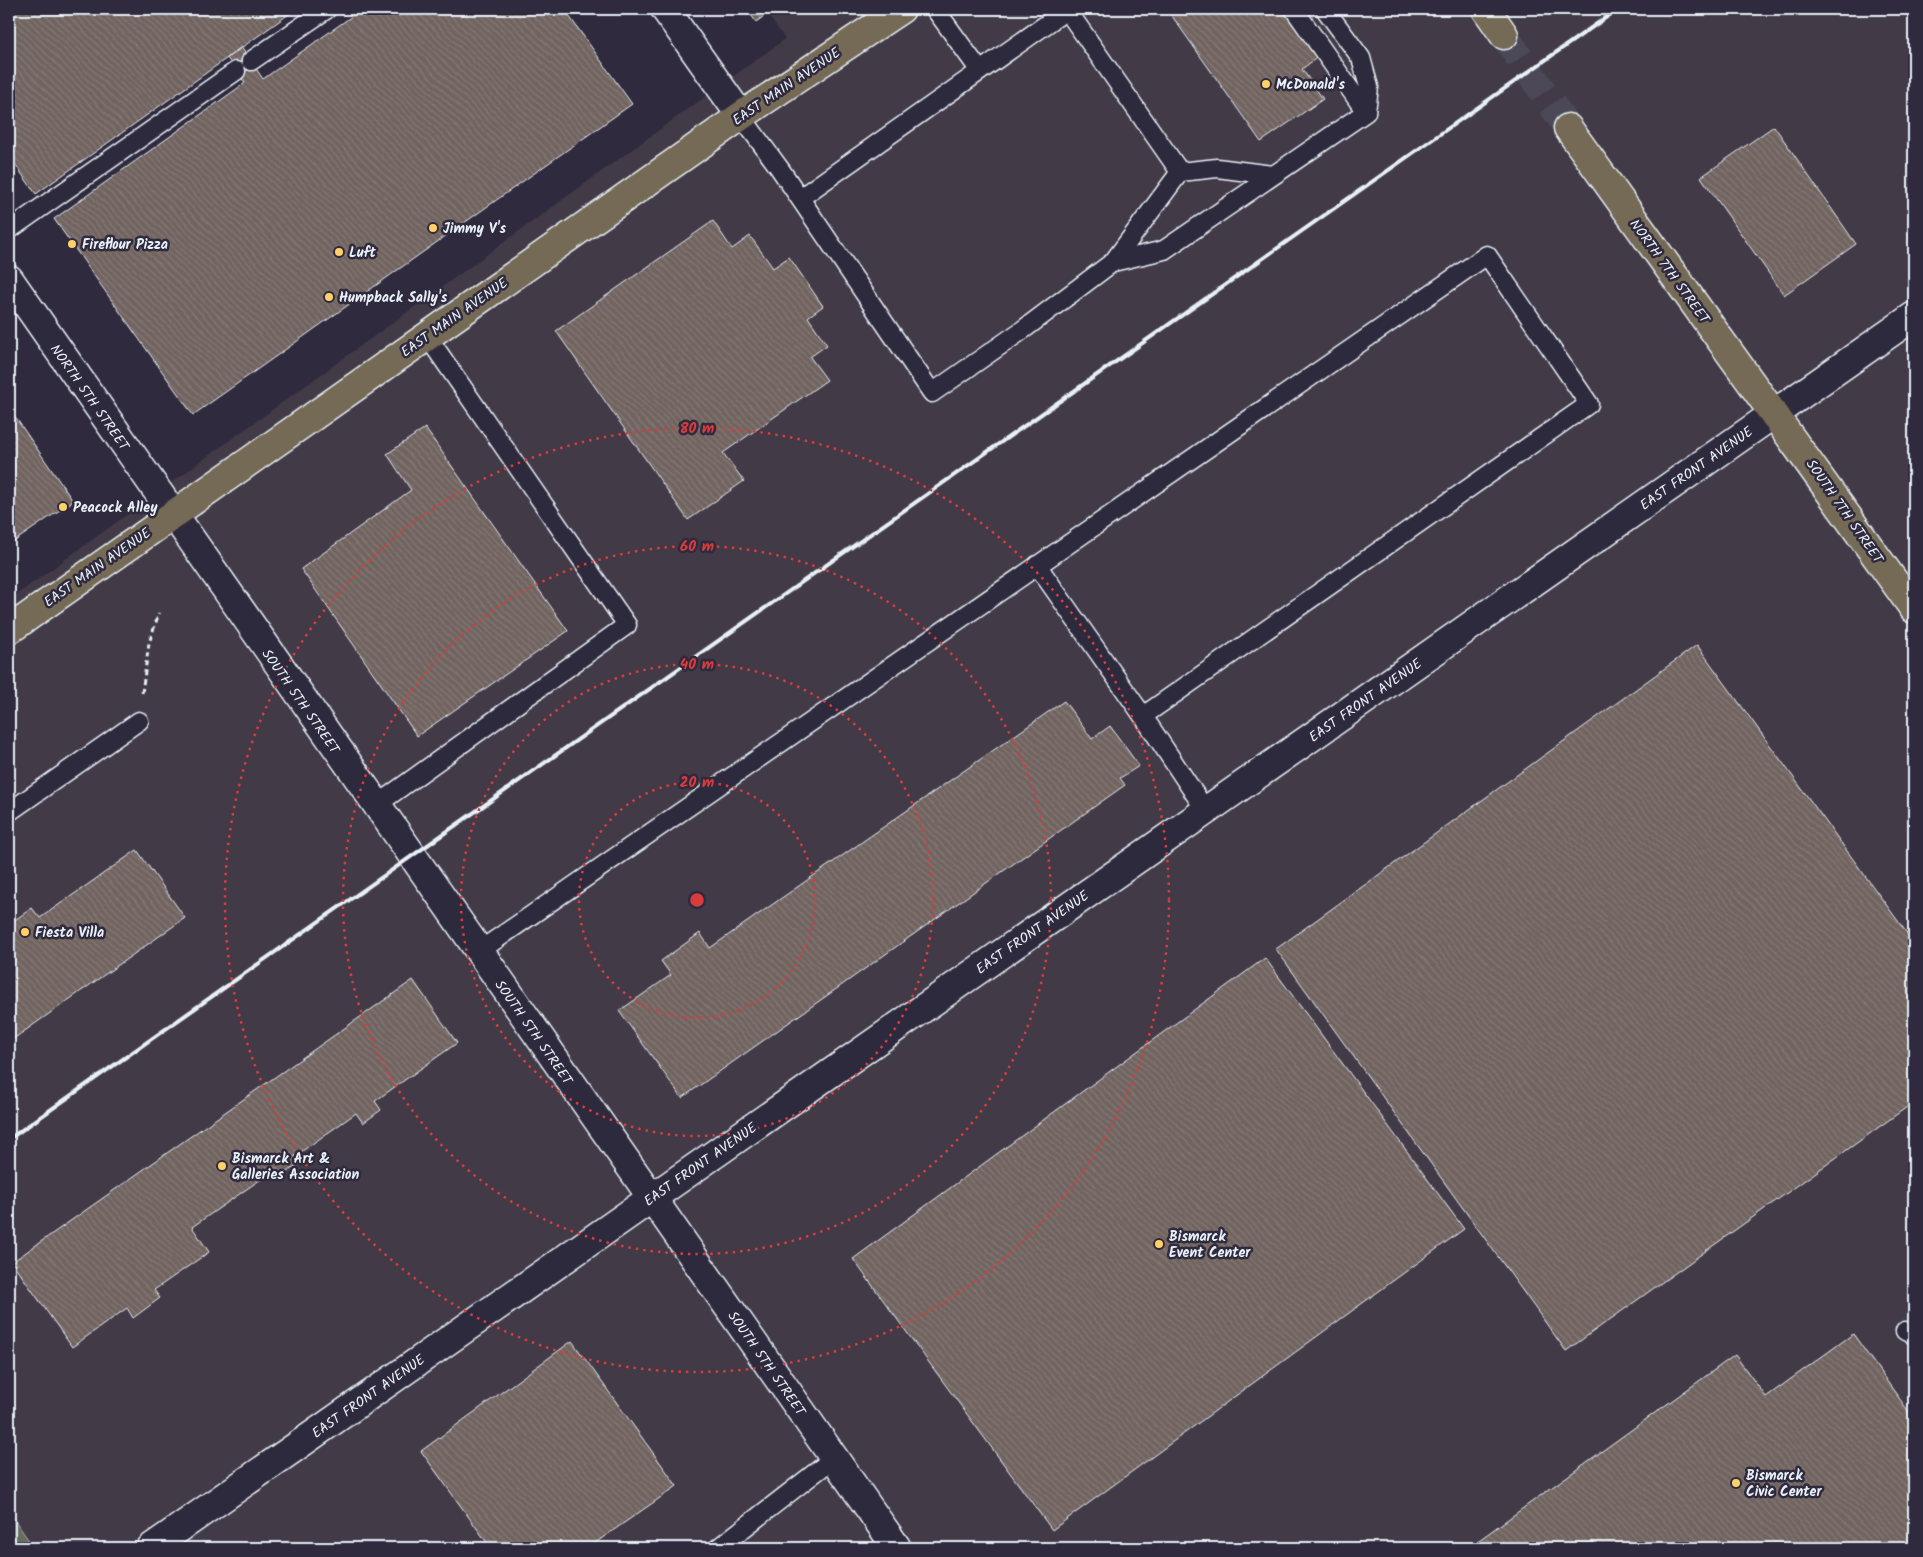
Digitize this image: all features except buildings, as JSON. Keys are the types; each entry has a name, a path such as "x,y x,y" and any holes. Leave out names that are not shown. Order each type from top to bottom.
{"main road":[{"name":"EAST MAIN AVENUE","path":"9,630 742,116 901,9"},
{"path":"1486,9 1504,35"},
{"name":"NORTH 7TH STREET","path":"1568,128 1774,414"},
{"name":"SOUTH 7TH STREET","path":"1774,414 1914,609"}],"street":[{"path":"665,9 742,116"},
{"name":"NORTH 5TH STREET","path":"9,280 172,515"},
{"name":"EAST FRONT AVENUE","path":"150,1548 1914,316"},
{"name":"SOUTH 5TH STREET","path":"172,515 897,1548"}],"lane":[{"path":"9,230 327,9"},
{"path":"935,9 980,71"},
{"path":"800,198 1068,9 1180,172"},
{"path":"1294,9 1366,112"},
{"path":"1112,262 1164,250 1366,112 1369,87 1361,58 1325,9"},
{"path":"742,116 932,393 1024,330 1112,262 1180,172 1217,168 1272,175"},
{"path":"478,952 1487,255 1589,404 1143,716"},
{"path":"375,806 627,625 427,336"},
{"path":"1037,565 1143,716 1206,811"},
{"path":"9,812 139,721"},
{"path":"718,1548 834,1458"}],"path":[{"path":"139,721 149,643 159,614"}],"shaded area":[{"path":"764,9 1914,9 1914,1548 9,1548 9,600 785,39"}],"green space":[{"path":"9,1512 34,1548 9,1548"}],"tunnel":[{"path":"1504,35 1568,128"}],"railway":[{"path":"9,1139 1618,9"}],"place":[{"name":"McDonald's","path":"1266,84"},
{"name":"Jimmy V's","path":"433,228"},
{"name":"Fireflour Pizza","path":"72,244"},
{"name":"Luft","path":"339,252"},
{"name":"Humpback Sally's","path":"329,297"},
{"name":"Peacock Alley","path":"63,507"},
{"name":"Fiesta Villa","path":"25,932"},
{"name":"Bismarck Art & Galleries Association","path":"222,1166"},
{"name":"Bismarck Event Center","path":"1159,1244"},
{"name":"Bismarck Civic Center","path":"1736,1483"}]}
